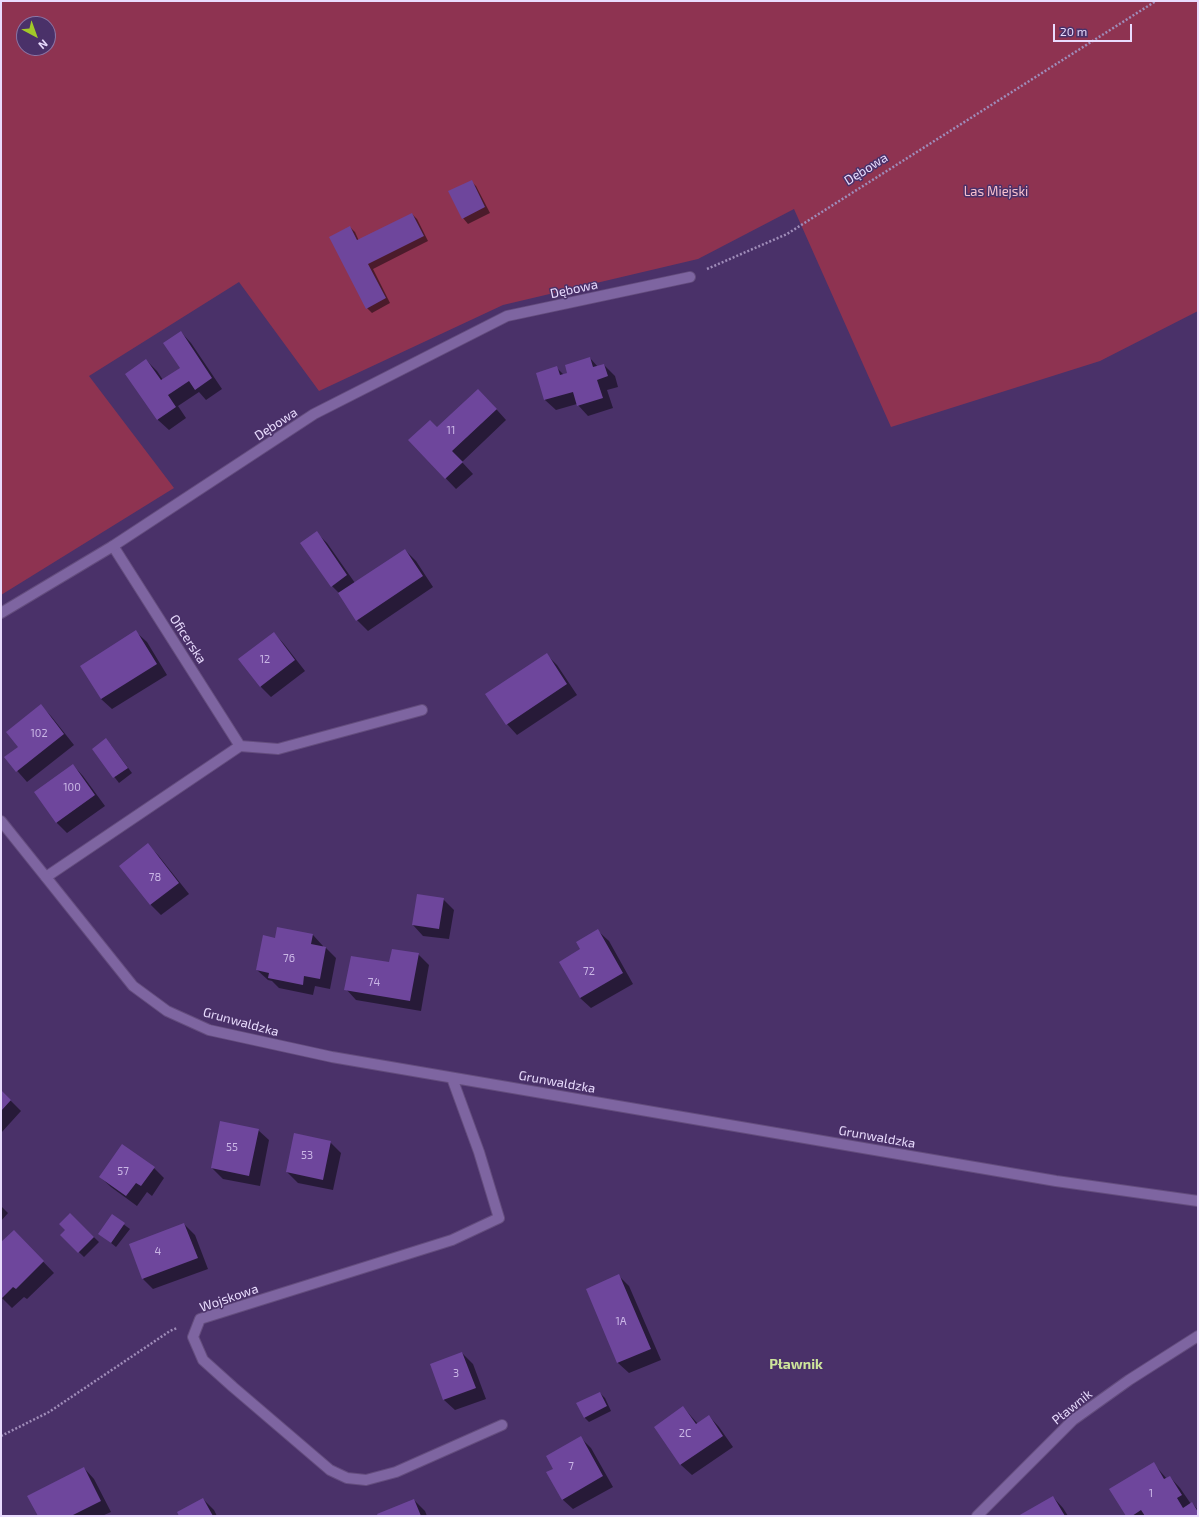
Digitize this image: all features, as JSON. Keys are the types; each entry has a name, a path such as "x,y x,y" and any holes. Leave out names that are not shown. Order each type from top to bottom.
{"street":[{"name":"Dębowa","path":"1,613 113,546 314,414 506,316 690,277"},
{"name":"Oficerska","path":"113,546 240,746"},
{"path":"46,877 240,746 278,749 422,710"},
{"name":"Grunwaldzka","path":"1,821 133,986 167,1011 209,1030 332,1057 452,1078 1056,1181 1198,1201"},
{"name":"Wojskowa","path":"452,1078 479,1152 499,1218 452,1240 200,1319 193,1337 203,1360 330,1470 347,1478 366,1480 396,1472 502,1425"},
{"name":"Pławnik","path":"977,1516 1073,1420 1129,1380 1198,1336"}],"path":[{"name":"Dębowa","path":"690,277 787,234 1156,1"},
{"path":"1,1436 49,1412 170,1331 200,1319"}],"green space":[{"name":"Las Miejski","path":"1,1 1198,1 1198,311 1100,361 891,427 794,209 698,259 503,305 319,391 239,282 89,376 174,488 1,595"}],"building":[{"path":"472,180 485,207 462,219 448,191"},
{"path":"412,213 424,236 368,264 386,298 366,309 329,237 350,226 357,240"},
{"path":"181,331 212,378 195,390 189,381 168,395 176,407 157,420 125,374 146,359 161,380 180,368 163,343"},
{"path":"590,357 593,367 604,364 608,376 597,380 603,398 577,406 573,392 544,400 536,373 557,366 560,375 567,373 565,365"},
{"path":"478,389 497,409 452,451 463,462 445,479 408,440 430,420 437,427"},
{"path":"317,531 347,575 331,587 300,543"},
{"path":"405,549 423,576 356,621 338,593"},
{"path":"136,630 157,664 101,699 80,666"},
{"path":"274,632 295,660 260,687 238,659"},
{"path":"547,653 567,684 506,725 485,694"},
{"path":"41,704 64,734 16,772 4,757 18,747 6,732"},
{"path":"106,738 128,768 113,778 92,749"},
{"path":"73,764 95,795 56,823 34,792"},
{"path":"148,843 179,883 150,905 119,866"},
{"path":"417,894 444,898 439,929 412,925"},
{"path":"277,927 313,934 311,944 326,947 320,979 304,976 303,985 268,978 269,973 256,970 263,935 275,938"},
{"path":"598,929 623,973 580,998 559,962 580,949 576,942"},
{"path":"392,949 419,953 410,1001 344,990 351,956 389,962"},
{"path":"1,1090 11,1100 1,1111"},
{"path":"220,1121 259,1129 249,1176 211,1168"},
{"path":"294,1133 331,1141 323,1180 286,1172"},
{"path":"122,1144 155,1167 141,1186 136,1183 126,1196 99,1177"},
{"path":"70,1213 94,1237 78,1253 60,1235 65,1230 59,1224"},
{"path":"112,1214 125,1223 111,1243 98,1234"},
{"path":"184,1223 198,1258 142,1279 129,1244"},
{"path":"14,1230 44,1261 16,1289 13,1287 1,1299 1,1242"},
{"path":"619,1274 651,1349 617,1363 586,1289"},
{"path":"462,1352 476,1388 443,1400 430,1364"},
{"path":"600,1392 607,1406 584,1418 576,1403"},
{"path":"683,1406 696,1424 709,1415 723,1436 680,1465 654,1427"},
{"path":"581,1436 603,1476 562,1500 546,1472 553,1469 546,1456"},
{"path":"1154,1462 1164,1479 1170,1476 1182,1495 1177,1498 1183,1508 1192,1502 1198,1512 1198,1516 1145,1516 1141,1510 1132,1516 1126,1516 1109,1489"},
{"path":"84,1467 101,1501 71,1516 38,1516 27,1496"},
{"path":"1053,1496 1065,1516 1018,1516"},
{"path":"203,1498 213,1516 179,1516 177,1512"},
{"path":"414,1499 421,1516 378,1516 377,1514"}],"district":[{"name":"Pławnik","path":"796,1364"}]}
